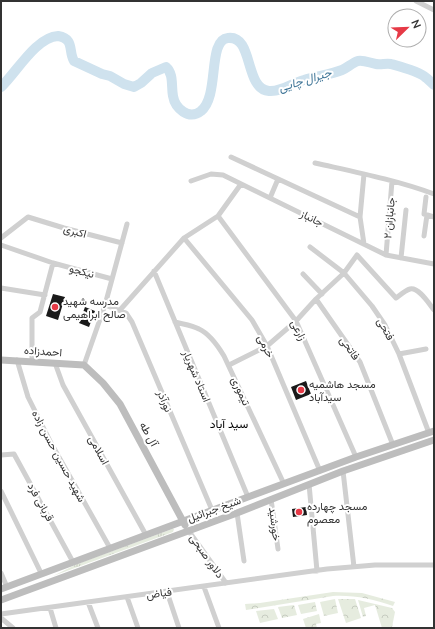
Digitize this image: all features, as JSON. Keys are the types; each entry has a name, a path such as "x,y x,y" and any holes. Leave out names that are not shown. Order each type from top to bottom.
{"street":[{"path":"416,1 434,10"},
{"path":"231,157 360,217"},
{"path":"315,163 364,174 434,194"},
{"name":"جانباز","path":"191,181 211,174 223,175 386,255 434,264"},
{"path":"364,174 360,217 364,244"},
{"path":"270,198 278,179"},
{"name":"جانبازان ۲","path":"386,255 392,182"},
{"path":"104,305 120,310 184,238 218,216 241,184"},
{"path":"426,197 424,214 434,217"},
{"path":"401,258 406,210"},
{"path":"424,236 427,215"},
{"name":"زارعی","path":"218,216 296,321 356,457"},
{"name":"اکبری","path":"1,238 28,217 122,243"},
{"path":"84,365 112,279 127,224"},
{"name":"خرمی","path":"184,238 252,320 267,346 320,471"},
{"name":"نیکجو","path":"1,246 53,263 112,279"},
{"name":"فتحی","path":"310,247 344,274 372,306 385,325 432,432"},
{"path":"229,365 267,346 296,321 316,299 344,274 357,255 396,298 408,290 417,290 434,310"},
{"path":"32,361 32,318 40,312 53,263"},
{"name":"استاد شهریار","path":"154,271 248,497"},
{"path":"303,274 322,294"},
{"path":"1,288 45,294"},
{"name":"فاتحی","path":"316,299 360,362 394,449"},
{"name":"نورآذر","path":"120,310 126,313 132,322 212,510"},
{"name":"تیموری","path":"174,322 198,328 214,342 229,365 284,484"},
{"path":"399,354 426,349"},
{"name":"احمدزاده","path":"1,360 84,365"},
{"name":"شهید حسین حسن زاده","path":"17,360 28,397 51,443 110,548"},
{"name":"اسلامی","path":"56,363 63,385 146,534"},
{"name":"آل طه","path":"84,365 103,383 120,404 188,530"},
{"name":"شیخ جبرائیل","path":"1,600 237,513 343,471 432,432"},
{"name":"شیخ جبرائیل","path":"4,588 356,457 434,440"},
{"name":"قربانی فرد","path":"1,455 14,454 74,562"},
{"path":"343,471 354,567"},
{"path":"309,484 317,571"},
{"path":"267,490 271,499"},
{"path":"1,491 41,573 44,583"},
{"name":"خورشید","path":"271,499 278,549"},
{"path":"237,513 244,561"},
{"name":"دلاور صبحی","path":"188,530 226,583"},
{"name":"فیاض","path":"1,614 317,571 390,565 434,565"},
{"path":"1,573 4,588"},
{"path":"204,587 219,628"},
{"path":"167,592 179,628"},
{"path":"127,597 138,628"},
{"path":"88,602 98,628"},
{"path":"50,608 56,628"},
{"path":"1,618 13,628"}],"green space":[{"path":"174,529 173,532 53,576 77,564"},
{"path":"333,592 362,593 395,602 393,606 363,598 333,596 246,610 245,604"},
{"path":"335,599 338,613 324,616 320,602"},
{"path":"338,599 355,599 361,618 346,623"},
{"path":"358,600 392,608 395,612 392,627 382,628 375,605 364,608 366,616 363,617"},
{"path":"315,602 317,611 301,614 298,605"},
{"path":"294,605 297,615 282,618 278,607"},
{"path":"274,609 278,619 260,623 256,611"},
{"path":"319,614 321,623 316,624 317,628 306,628 303,619"}],"building":[{"name":"مدرسه شهید صالح ابراهیمی","path":"53,294 65,297 58,320 46,316"},
{"path":"85,307 95,311 89,327 79,323"},
{"name":"مسجد هاشمیه سیدآباد","path":"306,381 311,394 296,400 291,387"},
{"name":"مسجد چهارده معصوم","path":"306,507 307,515 293,517 292,509"}],"waterway":[{"name":"جیرال چایی","path":"1,87 34,49 42,42 58,36 67,40 69,43 74,61 102,74 110,76 124,84 134,87 152,73 166,67 169,70 171,77 174,100 183,112 192,115 201,111 207,104 218,48 222,41 228,38 236,39 242,45 256,81 261,88 269,91 283,89 300,81 337,72 358,61 391,64 409,69 419,73 434,85"}],"place":[{"name":"مدرسه شهید صالح ابراهیمی","path":"55,307"},
{"name":"مسجد هاشمیه سیدآباد","path":"301,390"},
{"name":"مسجد چهارده معصوم","path":"299,512"}],"district":[{"name":"سید آباد","path":"229,424"}]}
